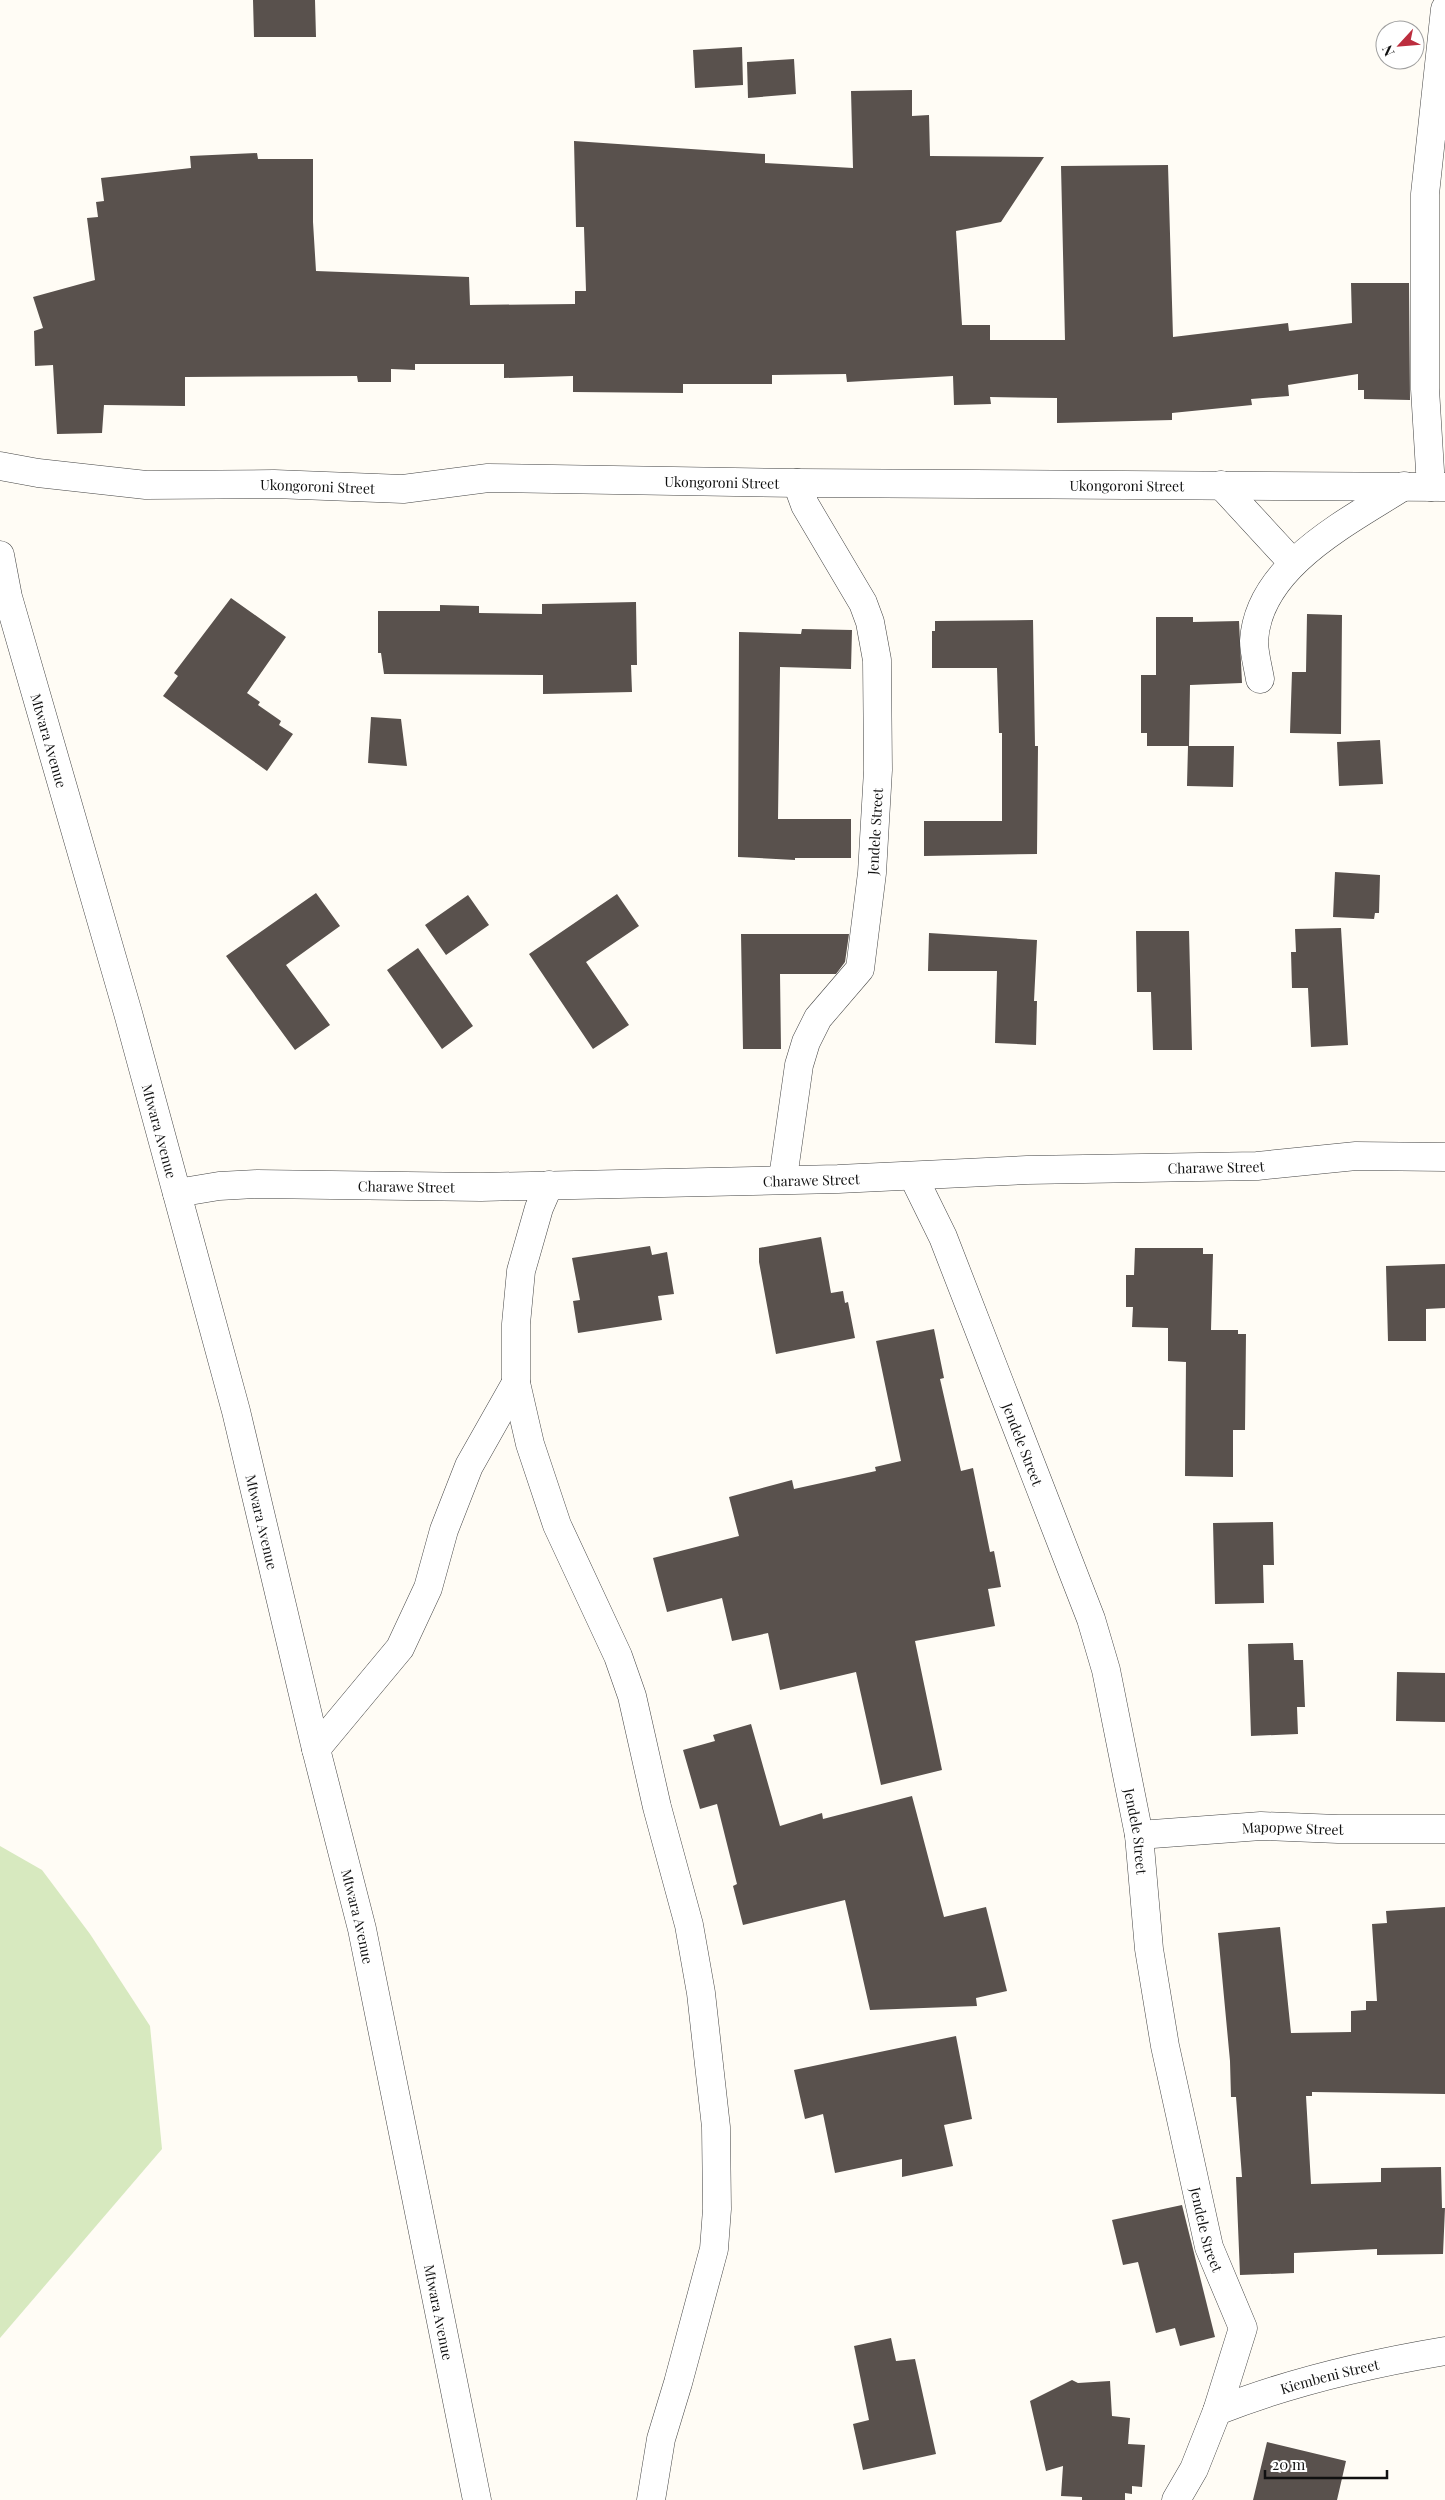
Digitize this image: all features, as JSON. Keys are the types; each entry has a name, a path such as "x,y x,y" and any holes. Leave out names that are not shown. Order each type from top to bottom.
{"street":[{"path":"1438,487 1425,389 1425,194 1445,9"},
{"name":"Ukongoroni Street","path":"0,466 38,473 146,485 274,484 403,490 488,478 797,483 1438,487"},
{"name":"Jendele Street","path":"783,1178 799,1065 806,1042 818,1018 860,969 872,873 878,770 877,660 870,622 863,603 816,525 797,483"},
{"path":"1221,485 1293,563"},
{"path":"1260,679 1254,642 1260,612 1274,584 1293,563 1332,533 1404,486"},
{"name":"Mtwara Avenue","path":"0,555 8,597 44,730 128,1013 236,1411 316,1749 362,1929 477,2500"},
{"name":"Charawe Street","path":"177,1193 220,1186 258,1184 480,1187 913,1176 1046,1169 1257,1166 1356,1156 1445,1157"},
{"name":"Jendele Street","path":"913,1176 943,1236 1091,1619 1106,1670 1139,1835 1149,1949 1165,2046 1209,2247 1242,2328 1217,2411 1194,2469 1176,2500"},
{"path":"549,1185 521,1271 516,1324 516,1383 530,1444 554,1516 618,1656 632,1696 657,1807 689,1925 709,2057 716,2127 717,2209 714,2249 678,2383 661,2438 651,2500"},
{"path":"316,1749 400,1648 428,1588 444,1530 469,1466 516,1383"},
{"name":"Mapopwe Street","path":"1139,1835 1261,1826 1338,1829 1445,1828"},
{"name":"Kiembeni Street","path":"1217,2411 1261,2394 1336,2373 1445,2351"}],"green space":[{"path":"0,1846 42,1870 90,1934 150,2026 162,2149 0,2338"}],"building":[{"path":"253,0 315,0 316,37 254,37"},
{"path":"742,47 743,85 695,88 693,50"},
{"path":"794,59 796,94 748,98 747,62"},
{"path":"912,90 912,116 929,115 930,156 1044,157 1001,222 956,231 962,325 990,325 990,340 1065,340 1061,166 1168,165 1173,337 1288,323 1289,331 1352,323 1351,283 1409,283 1410,400 1364,399 1364,390 1358,390 1358,374 1288,385 1289,396 1251,399 1252,405 1172,413 1172,420 1057,423 1057,398 990,397 991,404 954,405 953,376 847,382 846,374 772,375 772,384 683,384 683,393 573,392 573,376 504,378 504,364 415,364 415,370 391,369 391,382 358,382 357,376 185,377 185,406 104,405 102,433 57,434 53,365 35,366 34,331 43,328 33,297 95,280 87,218 98,217 96,202 104,201 101,178 191,168 190,156 257,153 258,159 313,159 313,222 316,271 469,277 470,305 575,304 575,291 586,291 584,227 576,227 574,141 765,154 765,163 853,168 851,91"},
{"path":"231,598 286,637 247,693 260,702 258,705 281,721 279,725 293,734 267,771 163,696 178,676 174,673"},
{"path":"636,602 637,665 631,665 632,692 543,694 543,675 384,674 381,653 378,653 378,611 440,611 440,605 479,606 479,613 542,614 542,604"},
{"path":"1307,614 1342,615 1341,734 1290,733 1292,672 1306,672"},
{"path":"1156,617 1193,617 1193,622 1239,621 1242,683 1190,685 1189,746 1234,746 1233,787 1187,786 1188,746 1147,746 1147,733 1141,733 1141,675 1156,675"},
{"path":"1033,620 1035,746 1038,746 1037,854 924,856 924,821 1002,821 1002,733 999,733 997,668 932,668 932,631 935,631 935,621"},
{"path":"802,629 852,630 851,669 780,667 778,819 851,819 851,858 795,858 795,860 738,857 739,632 801,634"},
{"path":"371,717 401,719 407,766 368,763"},
{"path":"1380,740 1383,784 1339,786 1337,742"},
{"path":"1335,872 1380,875 1379,913 1375,913 1374,919 1333,917"},
{"path":"316,893 340,926 286,965 330,1025 295,1050 226,956"},
{"path":"617,894 639,926 586,962 629,1025 593,1049 529,954"},
{"path":"468,895 489,925 446,955 425,925"},
{"path":"1341,928 1348,1045 1311,1047 1308,988 1292,988 1291,952 1296,952 1295,929"},
{"path":"1136,931 1189,931 1192,1050 1153,1050 1151,992 1137,992"},
{"path":"929,933 1037,940 1034,1001 1037,1001 1036,1045 995,1043 997,971 928,971"},
{"path":"741,934 849,934 845,962 836,974 780,974 781,1049 743,1049"},
{"path":"418,948 473,1026 442,1049 387,970"},
{"path":"821,1237 831,1293 843,1291 845,1303 848,1302 855,1338 776,1354 759,1262 759,1248"},
{"path":"650,1246 652,1255 667,1252 674,1294 658,1296 662,1320 578,1333 573,1301 580,1300 572,1258"},
{"path":"1135,1248 1203,1248 1203,1254 1213,1254 1211,1330 1238,1330 1238,1334 1246,1334 1245,1430 1233,1430 1233,1477 1185,1476 1186,1362 1168,1361 1168,1328 1132,1327 1133,1307 1126,1307 1126,1275 1134,1275"},
{"path":"1445,1264 1445,1308 1426,1309 1426,1341 1388,1341 1386,1266"},
{"path":"934,1329 944,1378 940,1379 961,1471 973,1468 990,1552 994,1551 1001,1587 988,1589 995,1626 915,1641 942,1770 881,1785 856,1672 780,1690 768,1633 732,1641 722,1598 667,1612 653,1558 739,1536 729,1497 792,1480 794,1489 876,1471 875,1467 901,1461 876,1341"},
{"path":"1273,1522 1274,1565 1263,1565 1264,1603 1215,1604 1213,1523"},
{"path":"1293,1643 1294,1660 1303,1660 1305,1707 1297,1707 1298,1734 1251,1736 1248,1644"},
{"path":"1397,1672 1445,1673 1445,1722 1396,1721"},
{"path":"751,1724 780,1826 822,1813 823,1819 912,1796 944,1917 986,1907 1007,1991 976,1998 977,2006 870,2010 845,1900 743,1925 733,1886 737,1884 717,1804 700,1809 683,1750 715,1741 713,1735"},
{"path":"1445,1907 1445,2094 1312,2092 1312,2096 1306,2096 1311,2184 1381,2182 1381,2168 1441,2167 1442,2208 1445,2208 1443,2254 1377,2255 1377,2249 1294,2253 1294,2273 1240,2275 1236,2177 1242,2177 1236,2097 1231,2097 1230,2061 1218,1933 1280,1927 1291,2033 1351,2032 1351,2011 1366,2010 1366,2001 1377,2001 1372,1924 1387,1923 1386,1911"},
{"path":"956,2036 972,2119 944,2125 953,2166 902,2177 902,2159 835,2173 823,2114 805,2119 794,2070"},
{"path":"1182,2205 1215,2337 1180,2346 1175,2328 1156,2333 1138,2262 1123,2265 1112,2220"},
{"path":"891,2338 896,2361 915,2359 936,2454 863,2470 853,2424 869,2420 854,2346"},
{"path":"1072,2380 1078,2383 1110,2381 1112,2416 1130,2418 1128,2444 1145,2445 1142,2487 1132,2486 1132,2494 1125,2493 1125,2500 1082,2500 1082,2497 1061,2496 1063,2466 1046,2471 1030,2401"},
{"path":"1267,2442 1346,2461 1337,2500 1253,2500"}]}
